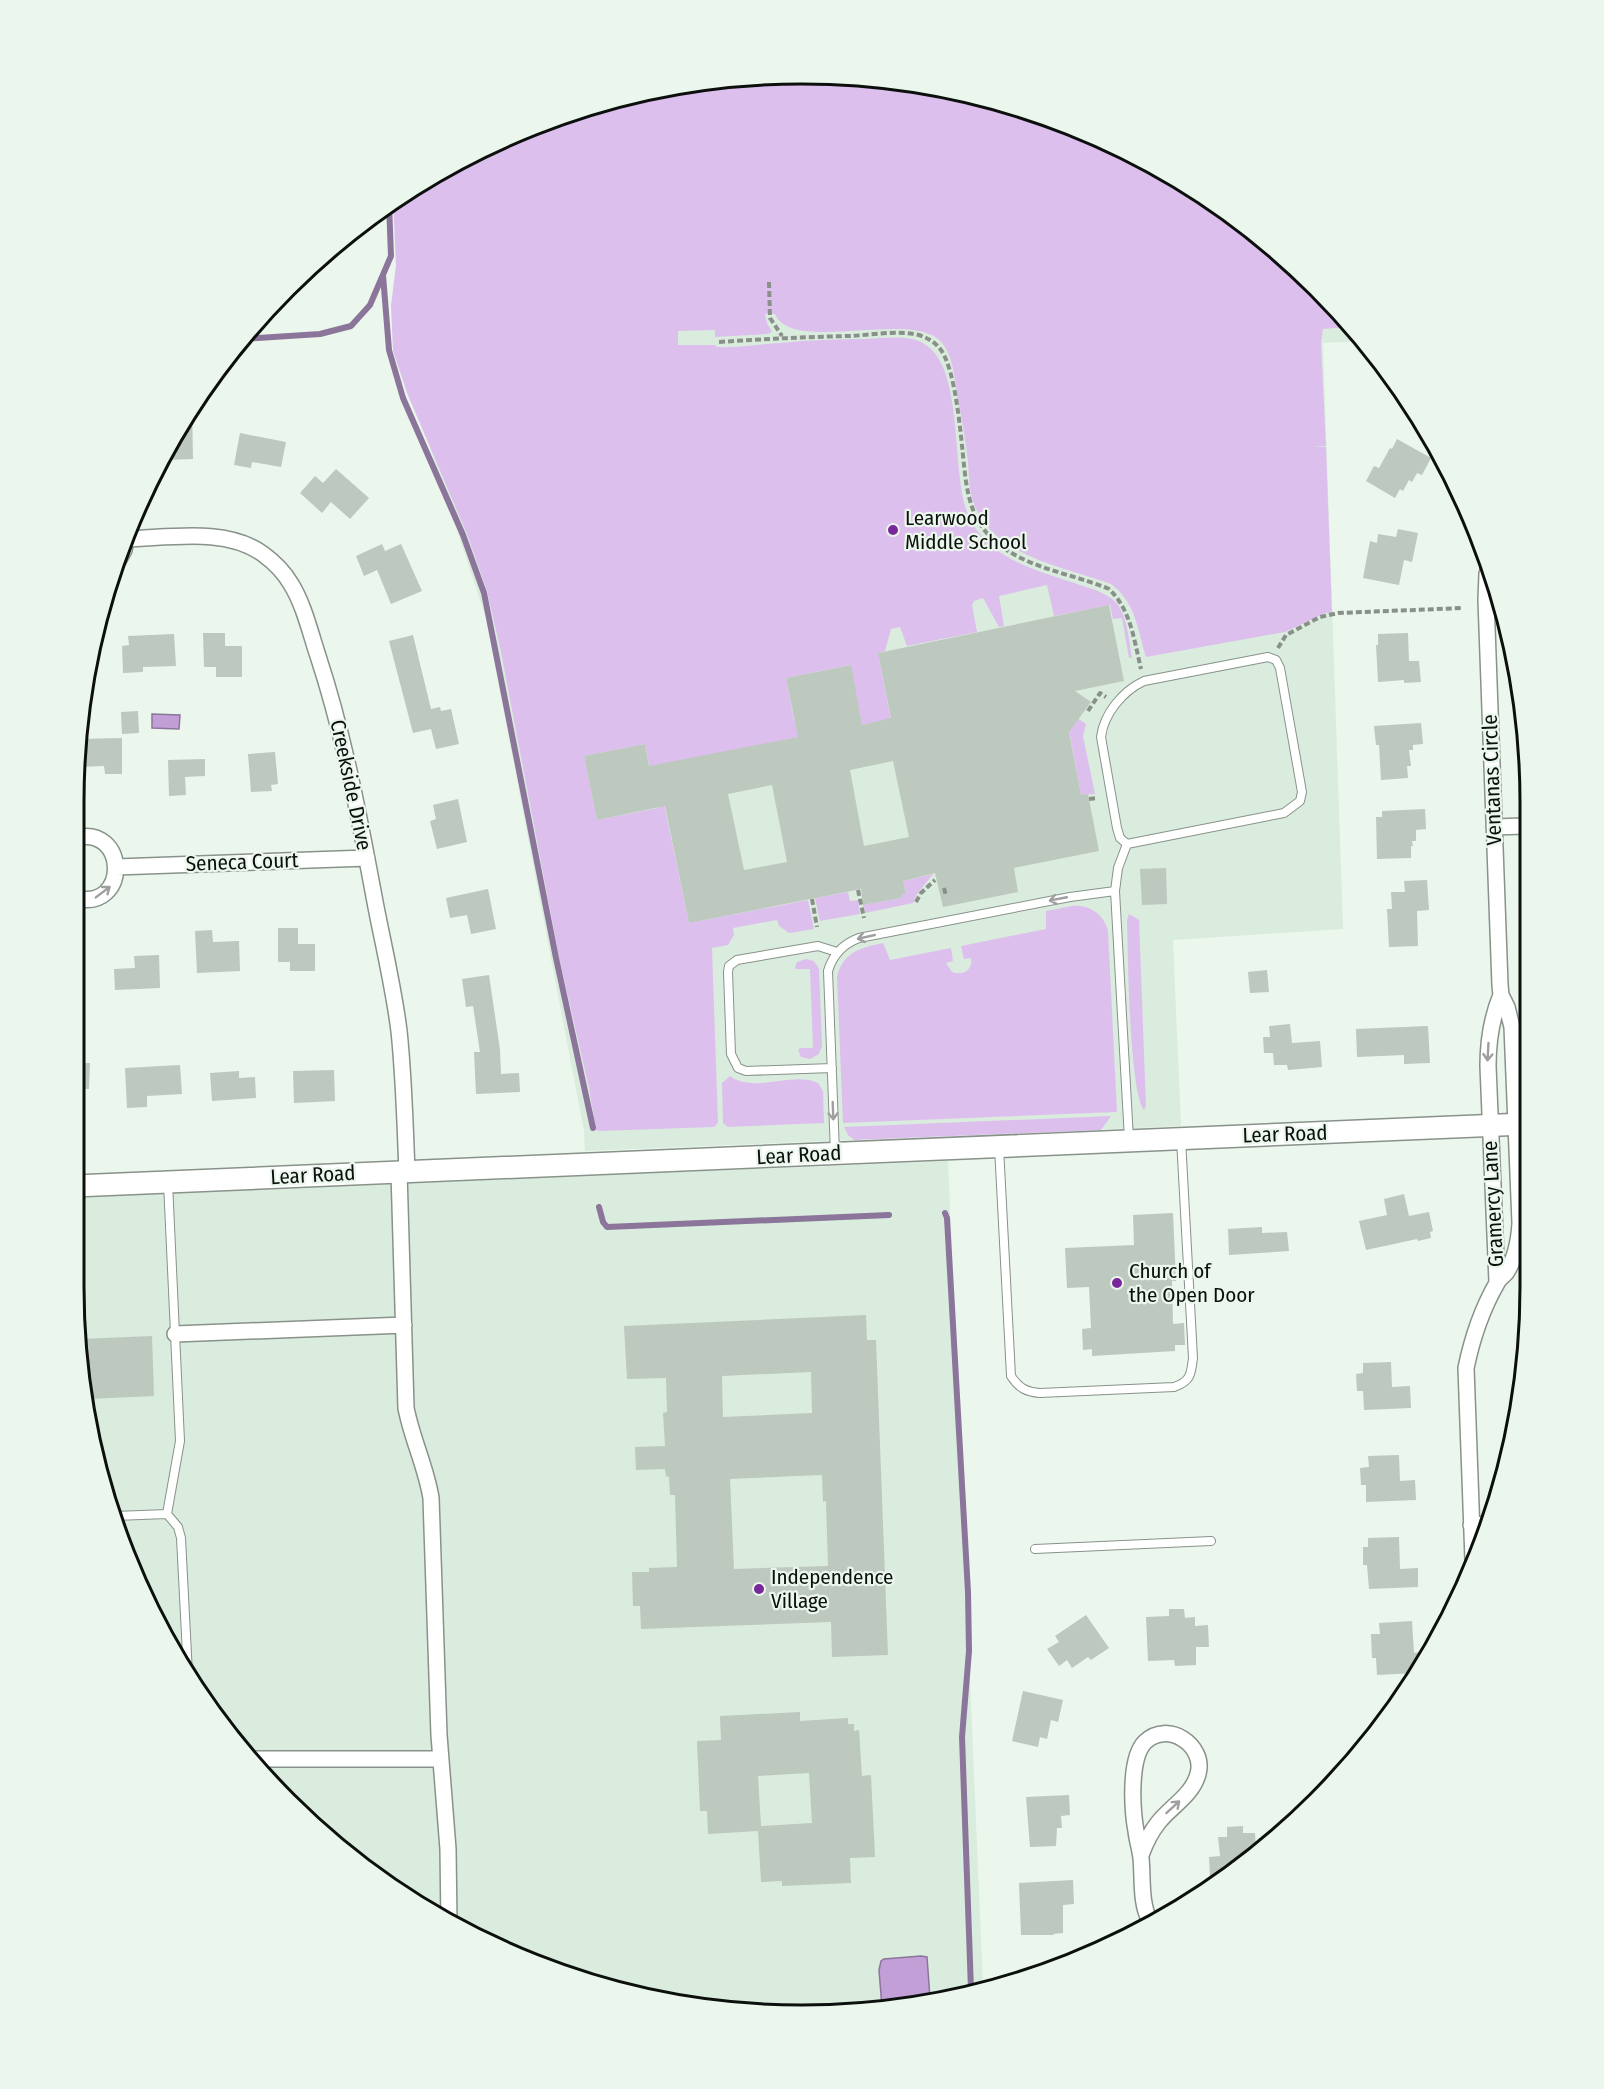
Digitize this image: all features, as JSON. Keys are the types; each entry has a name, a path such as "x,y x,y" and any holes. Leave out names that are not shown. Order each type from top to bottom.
{"street":[{"name":"Creekside Drive","path":"134,540 206,537 231,540 248,545 263,554 282,571 300,602 333,701 357,804 399,1028 403,1073 405,1408 410,1430 428,1478 431,1498 449,1912"},
{"name":"Ventanas Circle","path":"1487,586 1501,995 1507,1007 1512,1028 1520,1124"},
{"path":"1494,827 1520,826"},
{"path":"84,837 102,842 112,852 116,867 113,882 104,893 90,899 84,899"},
{"name":"Seneca Court","path":"116,867 367,858"},
{"name":"Ventanas Circle","path":"1490,1125 1489,1036 1493,1014 1501,995"},
{"name":"Lear Road","path":"84,1186 1520,1124"},
{"name":"Gramercy Lane","path":"1472,1544 1466,1368 1472,1339 1497,1282 1514,1259 1518,1242 1520,1124"},
{"name":"Gramercy Lane","path":"1490,1125 1497,1282"},
{"path":"175,1334 404,1325"},
{"path":"1471,1525 1479,1525"},
{"path":"1141,1855 1157,1824 1193,1786 1199,1771 1198,1757 1191,1743 1181,1736 1170,1734 1156,1736 1146,1741 1135,1765 1133,1785 1135,1830 1141,1855 1144,1904 1148,1916"},
{"path":"261,1759 441,1759"}],"lane":[{"path":"1268,657 1272,659 1276,660 1280,668 1302,792 1300,801 1284,813 1127,844 1120,838 1101,737 1102,726 1121,697 1132,687 1144,681 1268,657"},
{"path":"1127,844 1118,868 1115,891 1129,1141"},
{"path":"835,1153 828,971 837,952 859,938 1070,897 1115,891"},
{"path":"832,1068 746,1071 738,1068 731,1054 728,972 729,966 737,960 818,946 837,952"},
{"path":"999,1146 1011,1376 1018,1387 1029,1392 1040,1393 1174,1387 1184,1383 1191,1374 1193,1358 1181,1138"},
{"path":"167,1514 180,1440 168,1182"},
{"path":"121,1516 167,1514"},
{"path":"167,1514 178,1527 181,1538 187,1657"},
{"path":"1035,1549 1211,1540"}],"path":[{"path":"769,282 770,318 782,337"},
{"path":"719,342 782,337 904,333 932,340 949,364 959,421 965,480 969,502 975,517 996,542 1018,558 1109,589 1120,600 1129,618 1144,681"},
{"path":"1272,659 1286,634 1320,617 1349,612 1463,608"},
{"path":"1088,711 1100,693 1106,697"},
{"path":"1089,799 1098,798"},
{"path":"916,903 924,889 935,880"},
{"path":"944,888 946,896"},
{"path":"858,890 864,918"},
{"path":"812,899 817,927"}],"shaded area":[{"name":"Learwood Middle School","path":"802,84 896,90 988,108 1033,122 1120,158 1161,180 1239,232 1275,262 1310,294 1352,341 1323,343 1343,929 1173,940 1181,1126 585,1151 584,1131 486,618 401,360 394,212 443,180 484,158 571,122 616,108 708,90 755,86"},
{"name":"Learwood Middle School","path":"802,84 896,90 988,108 1033,122 1120,158 1201,205 1275,262 1310,294 1341,328 1323,329 1321,343 1326,446 1313,447 1326,447 1332,613 1325,613 1285,632 1146,657 1131,608 1126,599 1111,584 1033,558 997,536 984,522 971,494 954,372 950,357 942,343 927,333 906,329 804,331 786,326 775,314 765,314 772,332 767,334 715,337 715,330 678,331 678,345 715,345 717,347 813,340 887,338 908,338 921,342 936,354 945,373 955,424 964,502 971,521 993,547 1020,564 1097,591 1115,601 1126,624 1132,658 1129,658 1122,618 1113,619 1110,605 1054,616 1047,585 999,596 1004,626 999,627 983,598 974,601 972,605 977,632 907,646 900,627 891,629 885,651 878,653 892,725 884,720 862,725 850,665 786,678 794,720 812,734 650,769 645,744 584,756 597,820 658,808 664,804 689,923 808,900 814,929 789,933 779,926 777,920 733,928 734,935 728,945 712,948 718,1123 714,1127 596,1130 589,1088 559,957 501,652 487,591 467,534 407,393 393,351 391,306 396,265 394,212 443,180 484,158 571,122 616,108 708,90"},
{"path":"1070,713 1086,724 1083,736 1095,794 1081,795 1066,714"},
{"path":"152,714 180,715 179,729 152,728"},
{"path":"933,874 917,894 913,903 865,913 863,905 901,898 901,895 906,894 903,881"},
{"path":"848,892 850,901 858,900 860,914 820,921 815,898"},
{"path":"1072,906 1095,911 1103,920 1108,931 1117,1112 843,1123 837,977 843,962 848,957 860,949 883,943 890,960 951,948 953,961 946,963 952,972 963,972 969,969 971,958 964,959 961,946 1046,929 1046,911"},
{"path":"1129,914 1139,920 1146,1106 1144,1110 1139,1098 1132,1050 1127,920"},
{"path":"806,959 814,961 819,969 822,1046 819,1054 810,1059 801,1057 798,1050 813,1048 810,969 796,969 795,967 797,962"},
{"path":"730,1076 750,1083 796,1079 818,1083 823,1091 824,1123 728,1127 723,1123 722,1083"},
{"path":"1111,1116 1101,1130 854,1140 844,1127"},
{"path":"948,1161 983,1982 896,1999 802,2005 708,1999 616,1981 527,1950 443,1909 365,1857 329,1827 294,1795 232,1724 180,1646 139,1562 108,1473 90,1381 84,1287 84,1197"},
{"path":"927,1957 930,1993 881,2000 879,1970 881,1961"}],"building":[{"path":"192,423 193,459 171,460"},
{"path":"240,433 286,442 281,467 252,462 251,468 234,465"},
{"path":"1397,439 1431,458 1422,475 1417,473 1412,482 1409,480 1403,491 1400,489 1395,498 1366,481 1374,466 1379,468"},
{"path":"336,469 369,498 350,519 331,502 322,513 300,493 315,476 323,483"},
{"path":"1398,529 1418,533 1412,562 1404,560 1399,585 1363,578 1370,541 1377,543 1378,534 1396,537"},
{"path":"382,544 385,551 401,544 422,591 391,604 377,570 364,576 356,556"},
{"path":"1109,605 1124,681 1075,691 1091,702 1069,732 1081,795 1088,794 1099,851 1014,868 1018,892 943,907 935,873 903,881 906,894 901,895 901,898 863,905 861,889 689,923 665,806 597,820 584,756 645,744 649,766 798,737 786,678 851,665 862,725 891,718 878,653","holes":["893,761 909,837 864,846 850,770","772,785 787,862 744,870 728,794"]},
{"path":"203,633 225,633 225,646 242,646 242,677 216,677 216,667 204,667"},
{"path":"1408,633 1409,661 1419,661 1421,682 1404,683 1404,680 1378,682 1376,645 1378,645 1378,634"},
{"path":"174,634 176,666 143,667 143,672 123,673 122,646 129,645 128,636"},
{"path":"413,635 431,709 440,707 441,711 451,709 459,744 436,749 431,729 413,733 389,641"},
{"path":"138,711 139,733 122,734 121,712"},
{"path":"1421,723 1423,744 1413,745 1413,750 1409,750 1411,766 1407,766 1408,778 1381,780 1379,745 1376,745 1374,726"},
{"path":"122,738 122,774 105,774 104,766 85,767 87,739"},
{"path":"275,752 278,784 271,785 272,791 251,792 248,754"},
{"path":"205,759 205,776 185,777 186,795 169,796 168,760"},
{"path":"458,799 467,842 437,849 430,821 436,819 433,805"},
{"path":"1425,809 1426,829 1416,830 1416,841 1412,841 1413,846 1411,846 1411,858 1377,859 1376,817 1382,817 1382,811"},
{"path":"1166,868 1167,904 1142,905 1140,869"},
{"path":"1427,880 1429,910 1417,911 1418,946 1389,947 1387,909 1392,909 1391,892 1405,892 1404,881"},
{"path":"488,889 496,929 471,934 467,915 450,918 446,898"},
{"path":"278,928 298,928 298,944 315,944 315,971 290,971 290,962 278,962"},
{"path":"212,930 213,942 239,941 240,971 197,973 195,931"},
{"path":"159,955 160,988 115,990 114,969 135,968 134,956"},
{"path":"1267,970 1269,992 1250,993 1248,972"},
{"path":"489,975 500,1050 501,1074 519,1073 520,1092 476,1094 474,1052 480,1052 473,1006 466,1007 462,979"},
{"path":"1290,1024 1292,1043 1320,1041 1322,1067 1288,1070 1287,1065 1274,1065 1273,1053 1264,1053 1263,1037 1270,1037 1269,1026"},
{"path":"1428,1026 1430,1063 1404,1064 1404,1055 1357,1057 1356,1029"},
{"path":"84,1063 90,1063 89,1089 84,1089"},
{"path":"180,1065 182,1094 147,1096 147,1107 127,1108 125,1068"},
{"path":"334,1070 335,1101 294,1103 293,1071"},
{"path":"239,1071 239,1078 255,1077 256,1098 212,1101 210,1073"},
{"path":"1404,1194 1409,1216 1429,1212 1433,1231 1430,1232 1431,1238 1366,1250 1359,1221 1387,1215 1384,1199"},
{"name":"Church of the Open Door","path":"1173,1213 1176,1281 1172,1281 1173,1324 1184,1323 1185,1345 1175,1345 1175,1351 1092,1356 1092,1349 1083,1350 1082,1329 1091,1328 1089,1287 1067,1288 1065,1248 1134,1245 1133,1215"},
{"path":"1262,1227 1262,1233 1287,1232 1289,1251 1229,1255 1228,1229"},
{"name":"Independence Village","path":"866,1315 867,1340 876,1340 888,1655 832,1657 831,1622 641,1629 640,1606 633,1606 632,1572 649,1572 649,1568 677,1567 675,1495 670,1495 669,1477 666,1476 665,1469 636,1470 635,1447 665,1446 663,1413 667,1412 666,1378 627,1379 624,1326","holes":["811,1372 812,1413 723,1417 722,1376","822,1475 823,1502 826,1501 828,1566 734,1569 730,1479"]},
{"path":"152,1336 154,1396 93,1399 86,1339"},
{"path":"1391,1362 1392,1387 1410,1386 1411,1408 1364,1410 1363,1391 1357,1391 1356,1374 1363,1373 1363,1363"},
{"path":"1399,1455 1400,1481 1415,1480 1416,1500 1366,1502 1366,1485 1361,1485 1360,1468 1369,1467 1368,1456"},
{"path":"1399,1537 1400,1569 1418,1568 1418,1587 1369,1589 1367,1565 1363,1565 1363,1547 1368,1547 1368,1538"},
{"path":"1169,1609 1184,1609 1185,1618 1195,1617 1195,1626 1208,1625 1209,1647 1196,1647 1196,1665 1175,1666 1174,1660 1148,1661 1146,1617 1169,1616"},
{"path":"1086,1615 1109,1648 1091,1660 1088,1657 1072,1668 1067,1660 1059,1666 1047,1649 1059,1642 1055,1636"},
{"path":"1412,1621 1414,1653 1420,1652 1407,1674 1377,1675 1376,1658 1372,1658 1371,1634 1380,1634 1379,1623"},
{"path":"1023,1691 1063,1700 1058,1722 1051,1720 1047,1739 1040,1737 1038,1747 1012,1741"},
{"path":"800,1712 800,1721 848,1718 848,1724 854,1724 854,1731 859,1730 862,1776 871,1775 875,1857 850,1858 851,1883 782,1886 782,1881 761,1882 758,1831 708,1834 707,1811 700,1811 697,1741 721,1740 720,1716","holes":["809,1773 812,1823 761,1826 758,1776"]},
{"path":"1069,1795 1070,1815 1061,1816 1062,1828 1057,1828 1056,1846 1030,1847 1026,1797"},
{"path":"1243,1826 1243,1833 1255,1833 1256,1843 1210,1878 1209,1857 1220,1856 1218,1837 1227,1837 1227,1827"},
{"path":"1073,1880 1074,1904 1063,1905 1063,1933 1021,1935 1019,1883"}],"waterway":[{"path":"254,338 320,334 351,326 370,305 391,256 389,215"},
{"path":"383,275 389,350 403,398 463,535 484,593 556,958 593,1128"},
{"path":"599,1207 603,1222 607,1227 889,1215"},
{"path":"945,1213 968,1592 969,1651 962,1737 971,1985"}],"place":[{"name":"Learwood Middle School","path":"893,530"},
{"name":"Church of the Open Door","path":"1117,1283"},
{"name":"Independence Village","path":"759,1589"}]}
